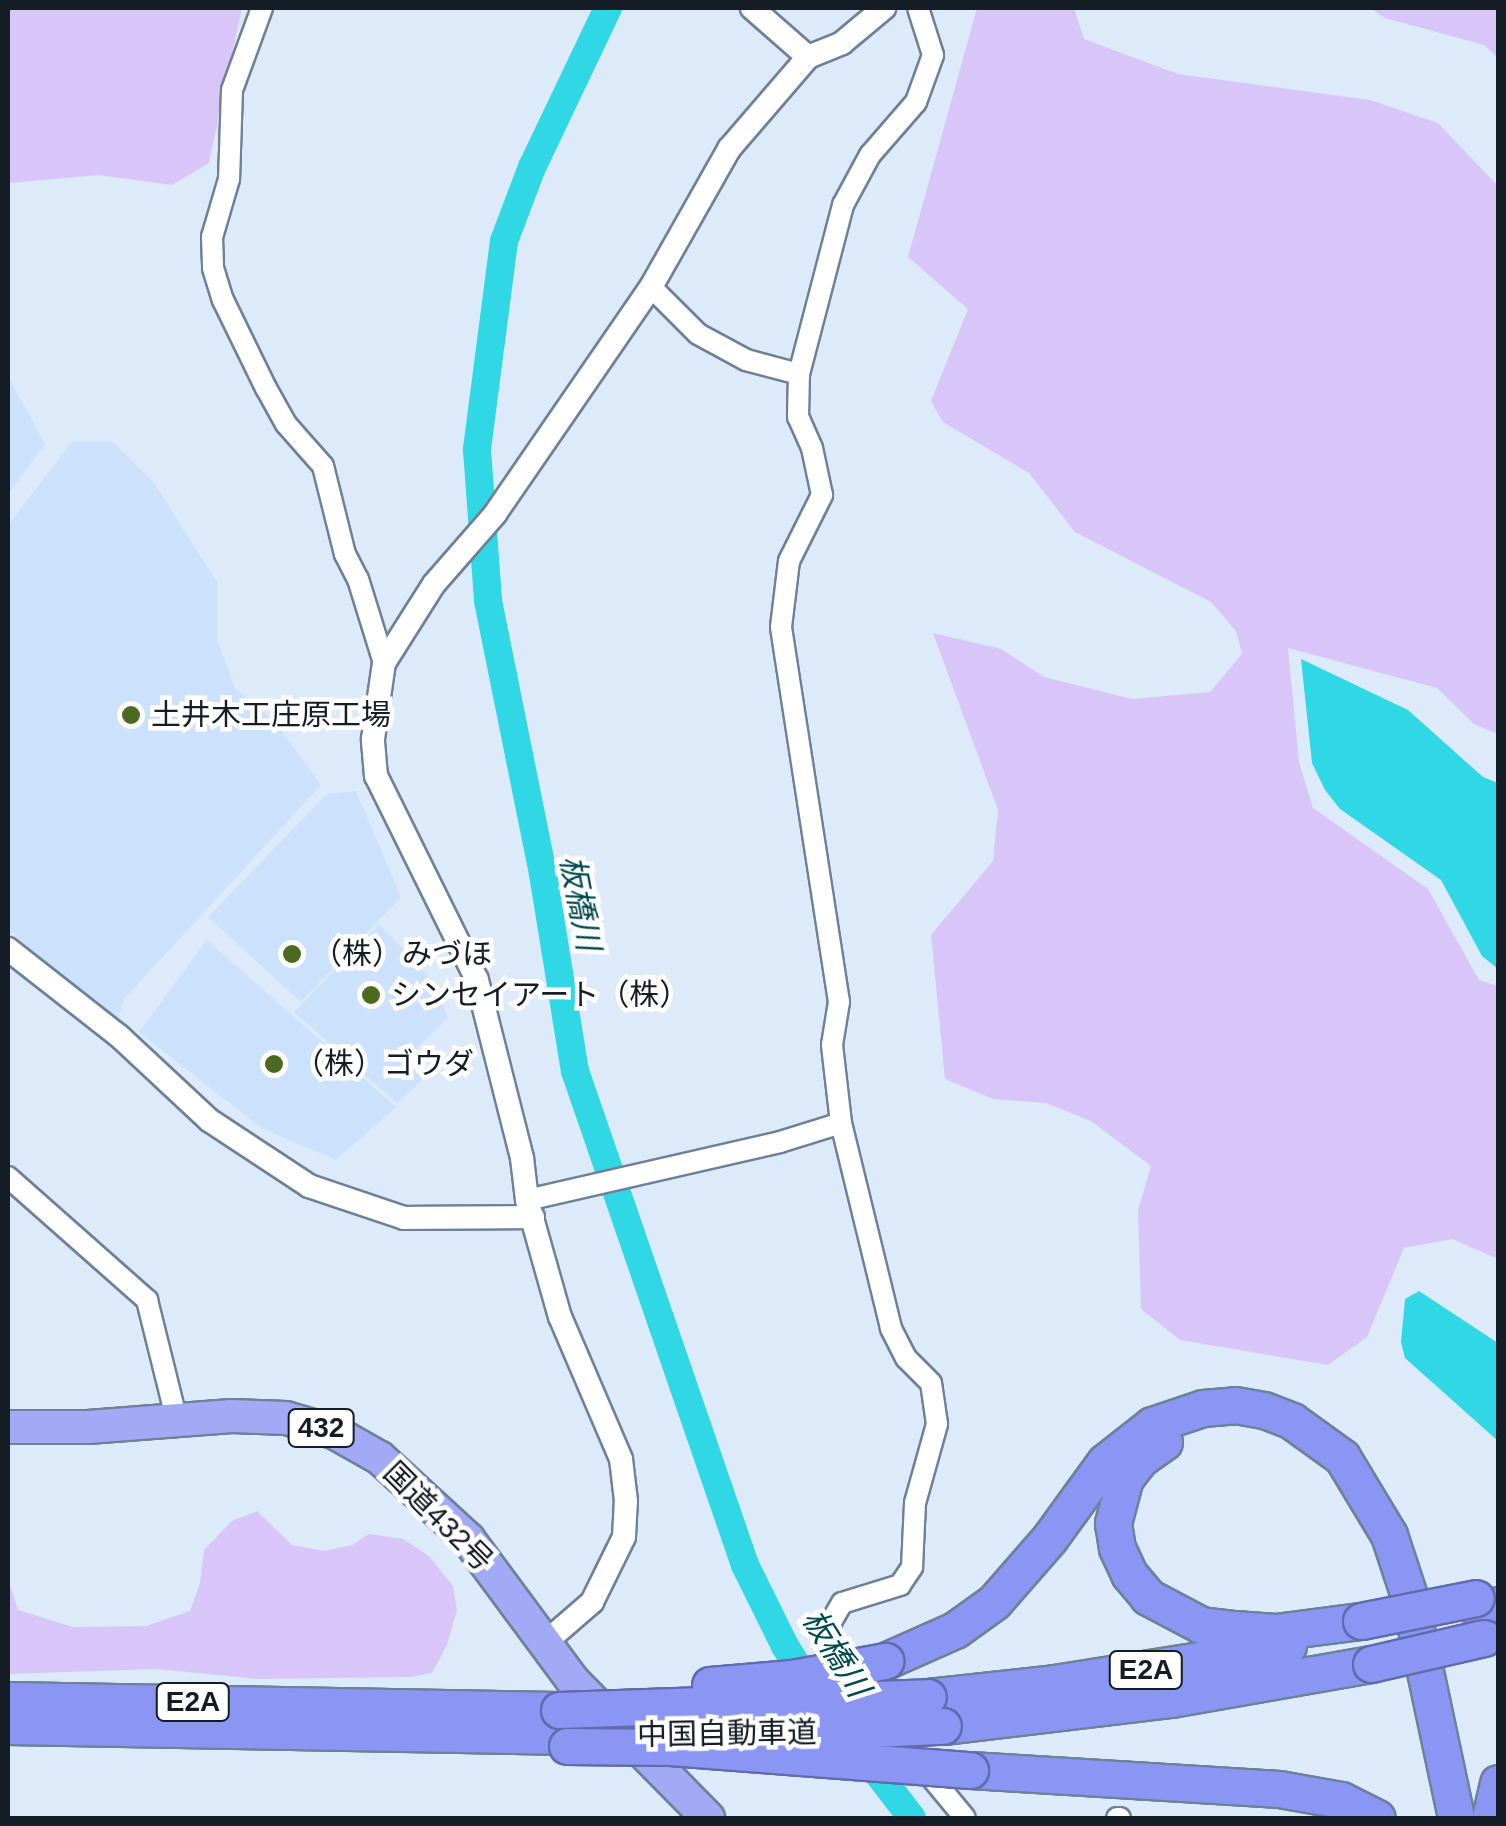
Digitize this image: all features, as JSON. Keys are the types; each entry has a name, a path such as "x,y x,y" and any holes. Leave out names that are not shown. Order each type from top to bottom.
{"highway":[{"path":"562,1723 885,1661 955,1630 994,1602 1040,1551 1104,1462 1152,1425 1203,1408 1235,1405 1264,1410 1292,1421 1342,1457 1389,1536 1409,1596 1456,1818"},
{"name":"国道432号","path":"8,1427 88,1427 176,1417 286,1418 334,1432 380,1458 468,1539 574,1682 708,1818"},
{"path":"1365,1639 1200,1625 1148,1597 1128,1574 1117,1548 1113,1523 1125,1478 1140,1459 1161,1444 1210,1427 1260,1430 1294,1446 1323,1468 1357,1513 1384,1582 1435,1818"},
{"name":"中国自動車道","path":"8,1700 376,1719 562,1723 935,1712 1172,1666 1365,1639 1489,1613"},
{"name":"国道432号","path":"547,1641 728,1818"},
{"name":"中国自動車道","path":"8,1726 376,1719"},
{"path":"562,1723 670,1747 1278,1789 1341,1800 1378,1818"},
{"path":"1490,1818 1498,1783"}],"street":[{"path":"262,8 232,90 229,179 212,237 213,268 223,300 286,424 324,466 345,554 358,579 384,662"},
{"path":"752,8 808,57"},
{"path":"547,1641 592,1602 624,1537 626,1501 621,1458 560,1318 530,1208 522,1158 478,980 376,776 373,739 384,662 434,584 496,514 651,287 730,149 808,57 842,43 884,8"},
{"path":"918,8 933,55 916,102 870,155 843,205 799,374 798,417 812,448 822,495 789,561 781,627 838,1002 832,1045 840,1123 891,1328 906,1358 931,1383 937,1424 915,1502 912,1567 900,1585 842,1603 830,1622 828,1642 947,1802 965,1818"},
{"path":"651,287 698,334 746,360 799,374"},
{"path":"8,948 119,1036 209,1120 310,1186 404,1218 530,1208 840,1123"},
{"path":"8,1177 147,1300 176,1417"}],"shaded area":[{"path":"8,8 242,8 209,163 172,185 98,175 11,183"},
{"path":"977,8 1074,8 1084,39 1178,74 1370,100 1438,123 1498,186 1498,734 1474,724 1437,688 1288,648 1299,762 1313,808 1428,889 1479,980 1498,986 1498,1259 1452,1239 1404,1248 1367,1337 1328,1365 1180,1340 1141,1309 1138,1210 1151,1166 1091,1121 1046,1103 993,1099 945,1079 931,935 993,861 998,810 933,633 1001,649 1044,677 1132,699 1210,692 1242,654 1236,631 1211,602 1075,532 1029,473 943,422 931,401 968,309 908,257"},
{"path":"1370,8 1498,8 1498,58 1484,45 1385,18"},
{"path":"8,376 45,444 8,494"},
{"path":"72,442 113,442 154,483 217,582 217,639 235,688 275,722 321,785 125,998 117,1021 8,930 8,525"},
{"path":"356,791 401,897 301,1002 208,917 327,794"},
{"path":"379,924 434,982 448,1018 405,1059 425,1077 397,1103 294,1012"},
{"path":"207,940 396,1107 336,1160 261,1128 139,1032"},
{"path":"257,1511 292,1545 324,1551 352,1545 369,1534 403,1539 429,1556 453,1586 457,1610 447,1645 432,1673 410,1677 259,1679 157,1669 8,1674 8,1579 18,1610 73,1627 146,1626 190,1611 200,1583 204,1550 232,1521"}],"water":[{"path":"1301,659 1408,710 1483,777 1498,783 1498,969 1482,956 1441,880 1340,809 1325,790 1312,763"},
{"path":"1419,1291 1498,1343 1498,1441 1405,1358 1401,1342 1405,1299"}],"waterway":[{"name":"板橋川","path":"608,8 532,167 504,241 477,450 488,601 543,874 575,1071 745,1565 785,1646 814,1692"},
{"name":"板橋川","path":"862,1753 912,1818"}],"place":[{"name":"土井木工庄原工場","path":"131,715"},
{"name":"（株）みづほ","path":"292,954"},
{"name":"シンセイアート（株）","path":"371,995"},
{"name":"（株）ゴウダ","path":"274,1064"}]}
